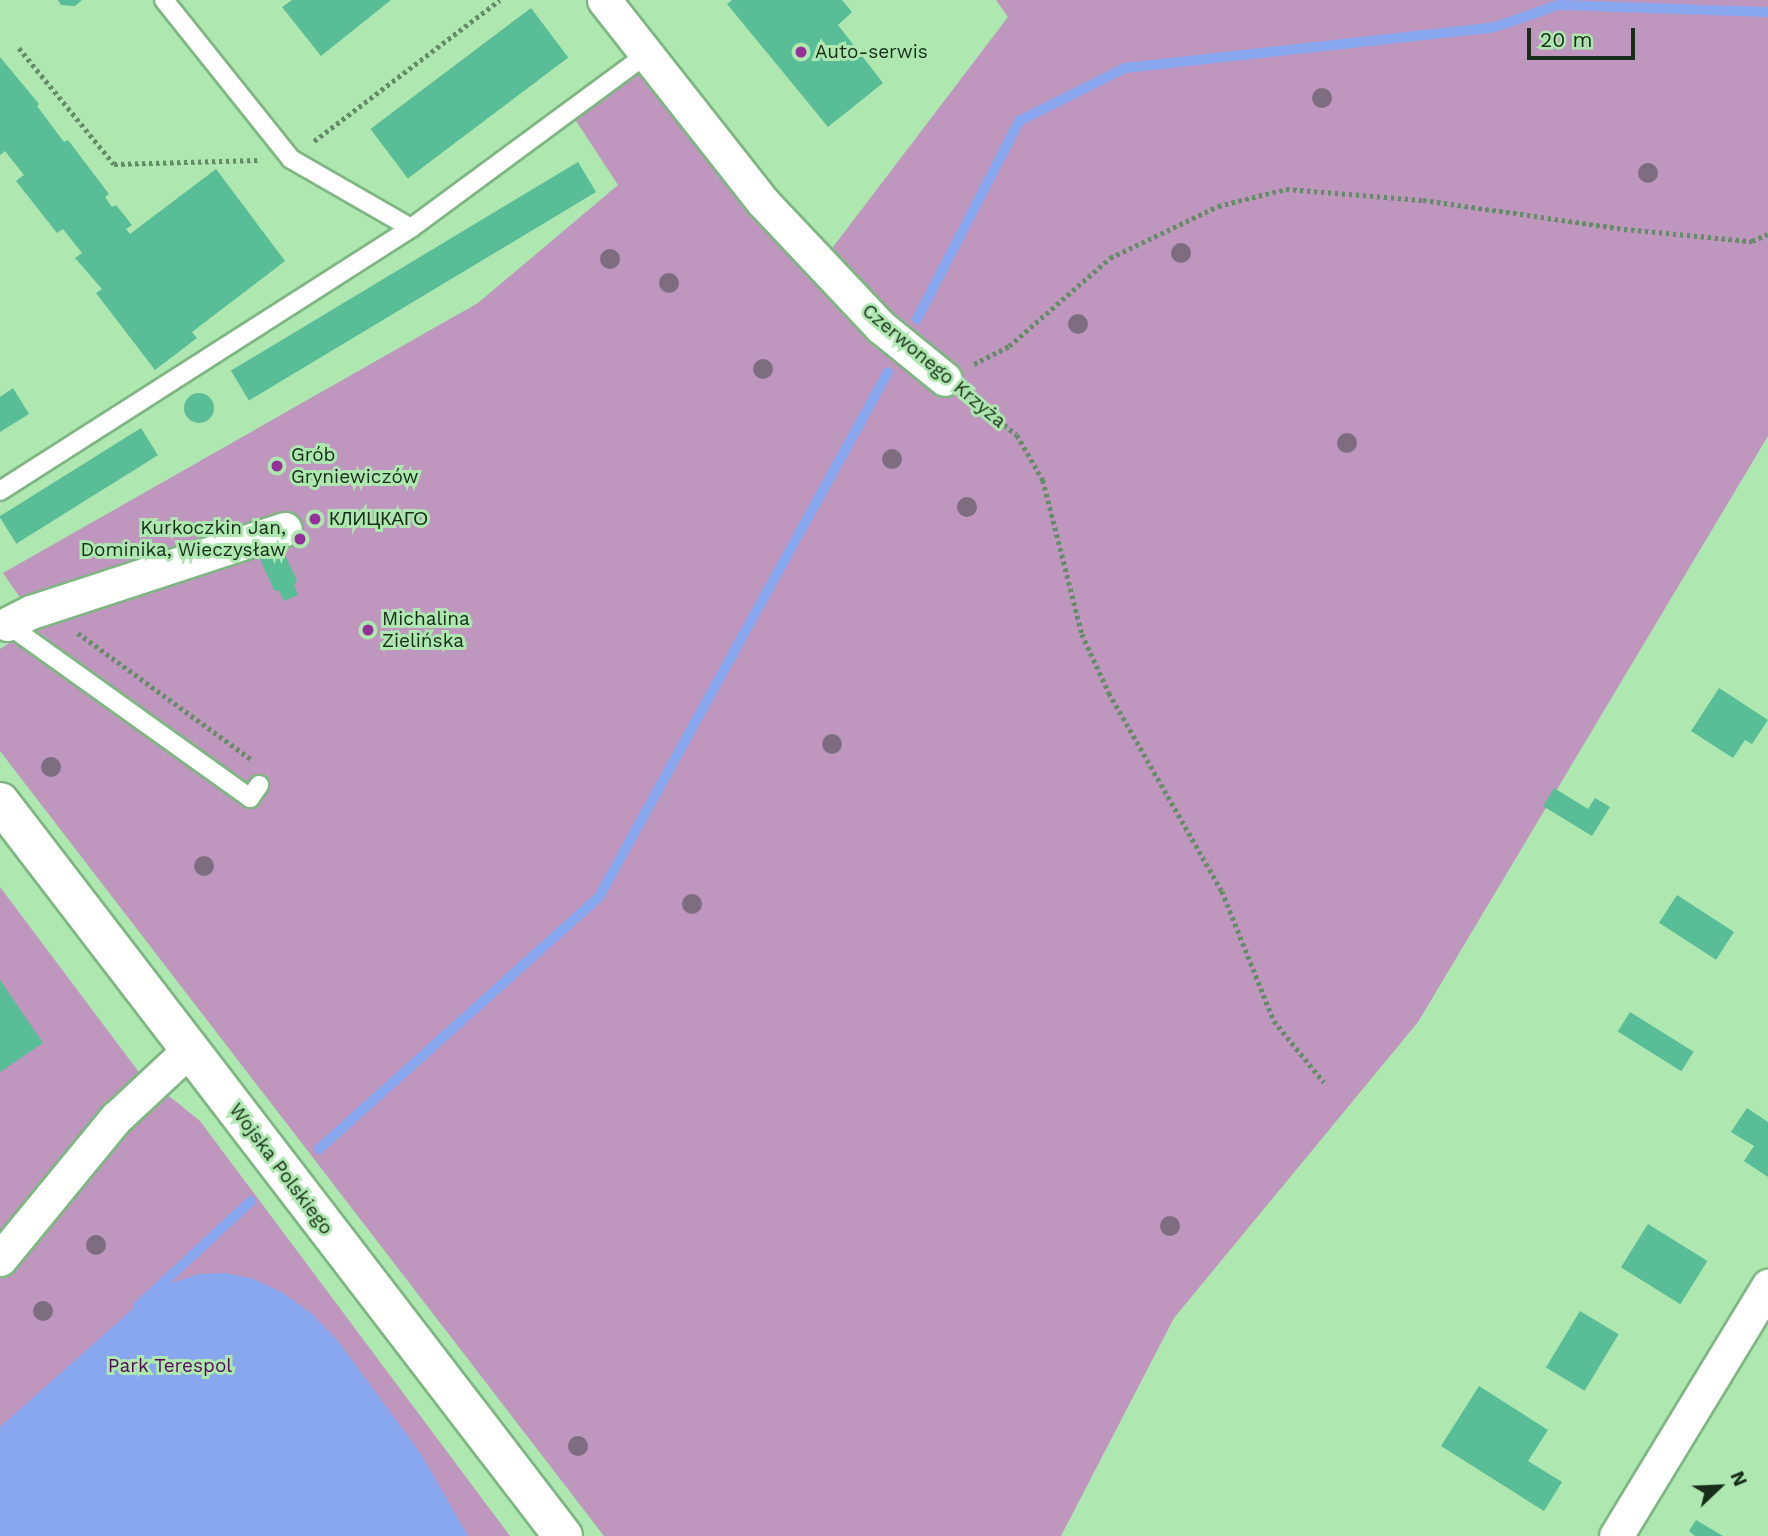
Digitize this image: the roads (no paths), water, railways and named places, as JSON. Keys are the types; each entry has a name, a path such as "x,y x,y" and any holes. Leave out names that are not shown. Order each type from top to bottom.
{"street":[{"name":"Czerwonego Krzyża","path":"604,0 772,212 881,327 945,379"},
{"path":"4,626 44,608 285,529"},
{"name":"Wojska Polskiego","path":"0,802 563,1536"},
{"path":"0,1259 116,1118 190,1049"},
{"path":"1616,1536 1768,1286"}],"lane":[{"path":"164,0 291,159 411,228"},
{"path":"0,491 411,228 647,54"},
{"path":"4,626 250,798 259,785"}],"water":[{"path":"225,1273 254,1279 283,1293 311,1313 338,1341 421,1454 468,1536 0,1536 0,1427 146,1297 171,1283 199,1274"}],"waterway":[{"path":"917,319 1019,121 1125,68 1495,27 1558,5 1768,12"},
{"path":"319,1149 599,897 888,372"},
{"path":"138,1306 251,1201"}],"place":[{"name":"Auto-serwis","path":"801,52"},
{"name":"Grób Gryniewiczów","path":"277,466"},
{"name":"КЛИЦКАГО","path":"315,519"},
{"name":"Kurkoczkin Jan, Dominika, Wieczysław","path":"300,539"},
{"name":"Michalina Zielińska","path":"368,630"}],"park label":[{"name":"Park Terespol","path":"170,1366"}]}
